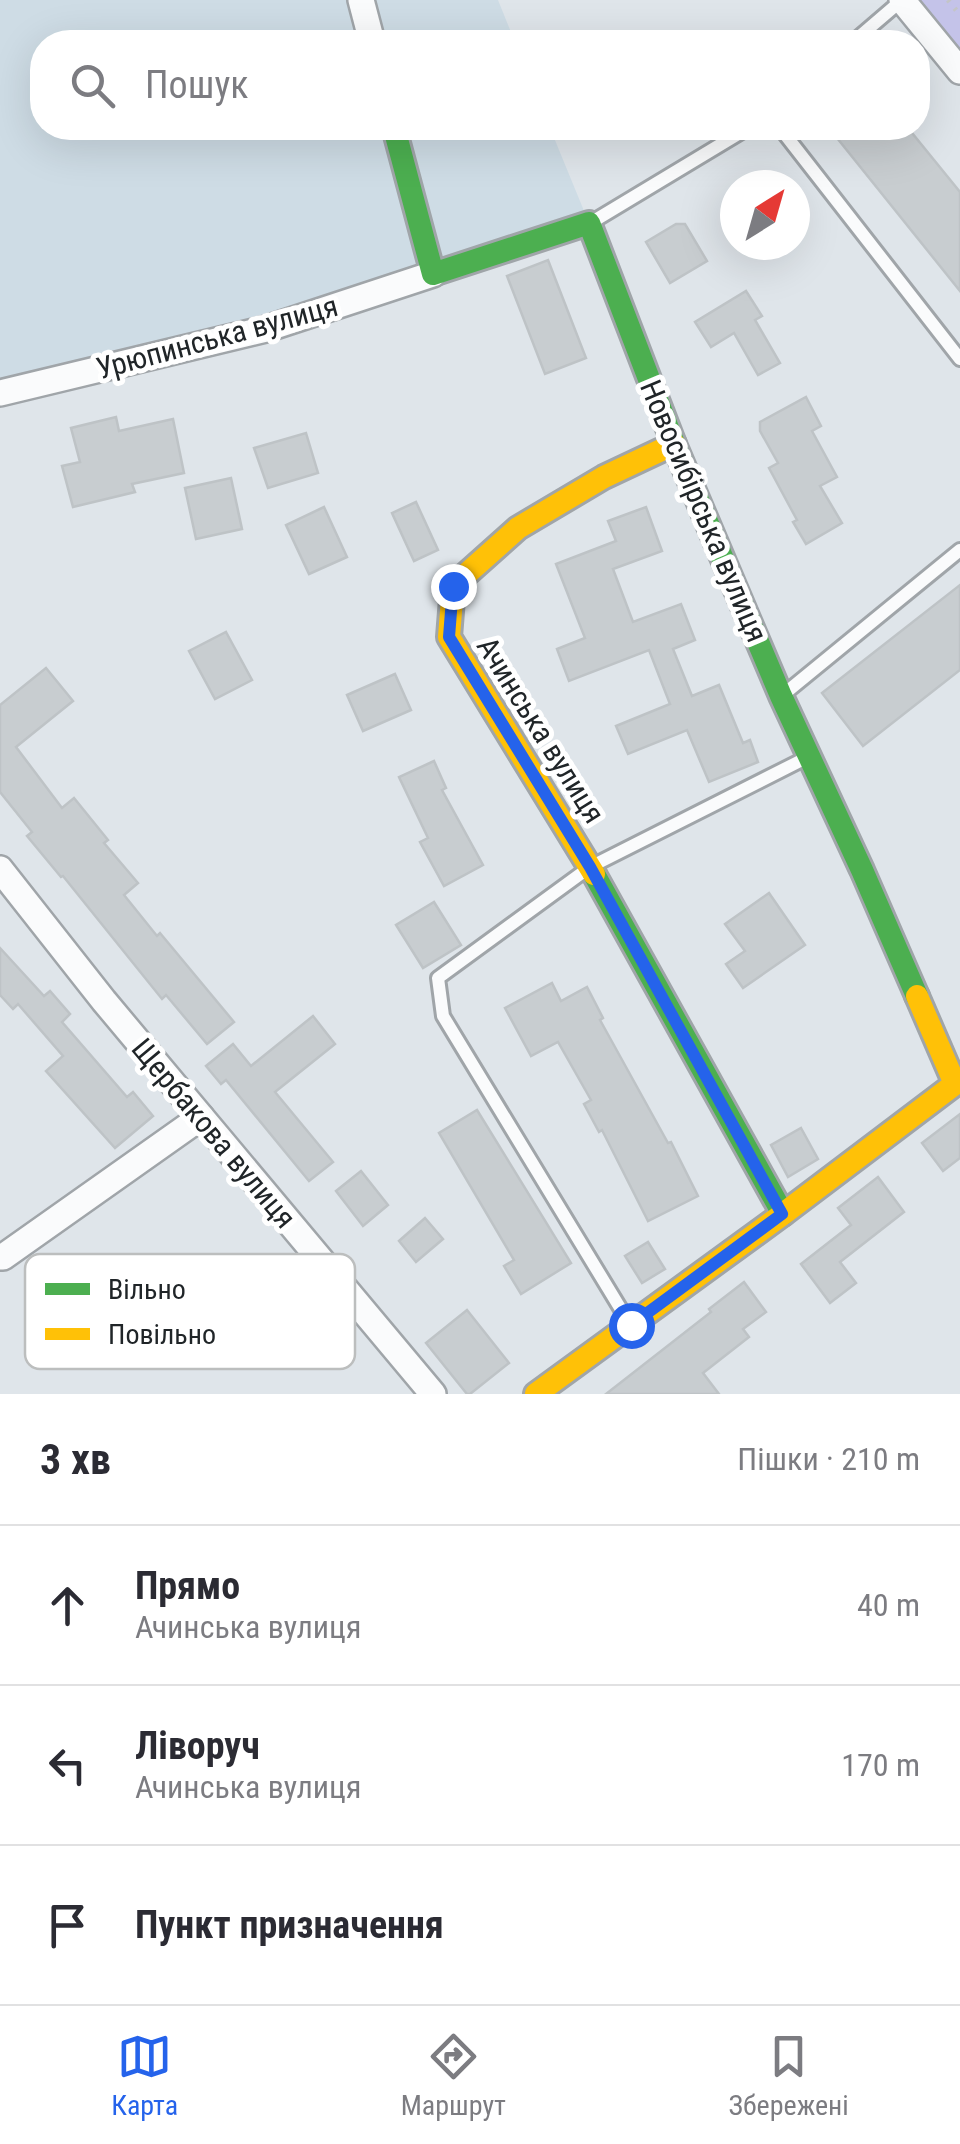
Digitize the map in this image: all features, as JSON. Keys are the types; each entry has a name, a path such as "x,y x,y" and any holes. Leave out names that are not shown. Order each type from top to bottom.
{"street":[{"path":"361,0 369,30"},
{"path":"902,0 927,30"},
{"path":"930,34 960,71"},
{"path":"397,140 433,274 589,223"},
{"name":"Новосибірська вулиця","path":"589,223 674,444 781,696 955,1084 782,1214"},
{"name":"Урюпинська вулиця","path":"0,393 266,329 433,274"},
{"name":"Ачинська вулиця","path":"674,444 604,477 518,528 453,586 449,637 590,867 782,1214"},
{"name":"Щербакова вулиця","path":"0,869 104,1002 315,1254"},
{"path":"0,1256 201,1117"},
{"path":"536,1394 782,1214"},
{"name":"Щербакова вулиця","path":"355,1302 432,1394"}],"lane":[{"path":"868,30 902,0"},
{"path":"589,223 728,140"},
{"path":"789,140 960,359"},
{"path":"781,696 960,550"},
{"name":"Ачинська вулиця","path":"590,867 808,757"},
{"path":"590,867 438,978 443,1016 631,1325"}],"path":[{"path":"948,0 960,15"}],"shaded area":[{"path":"0,0 498,0 510,30 30,30 30,140 555,140 589,223 0,393"},
{"path":"902,0 960,0 960,71 930,30"}],"building":[{"path":"839,140 918,140 960,192 960,291"},
{"path":"676,224 685,224 707,261 670,283 646,242"},
{"path":"548,260 586,358 545,374 507,276"},
{"path":"746,291 762,316 755,320 780,363 758,375 734,333 711,347 695,322"},
{"path":"806,397 821,426 812,431 837,477 820,486 842,523 806,544 769,468 778,463 760,431 760,422"},
{"path":"116,417 119,431 173,419 184,473 132,484 135,492 73,507 62,466 80,462 71,428"},
{"path":"306,433 318,473 268,488 254,448"},
{"path":"231,478 242,529 196,539 185,488"},
{"path":"416,502 438,550 414,561 392,513"},
{"path":"324,507 347,557 309,574 286,525"},
{"path":"646,507 662,551 613,569 633,622 681,604 695,640 673,649 692,696 719,685 743,743 750,740 758,762 709,782 687,730 628,754 616,726 670,704 649,650 569,681 557,649 585,638 556,564 616,541 608,521"},
{"path":"960,585 960,670 863,746 822,693"},
{"path":"226,632 252,680 215,699 189,651"},
{"path":"46,668 73,701 16,747 62,808 74,798 108,840 104,843 138,883 124,895 234,1022 207,1044 166,995 162,999 27,836 32,832 0,792 0,705"},
{"path":"395,674 411,710 363,731 347,695"},
{"path":"434,761 446,788 442,790 483,865 444,886 420,842 428,838 399,777"},
{"path":"769,893 805,945 743,988 726,964 745,951 725,924"},
{"path":"434,902 461,945 423,968 396,925"},
{"path":"0,948 44,996 50,991 70,1014 62,1022 127,1097 133,1092 153,1116 115,1148 46,1071 63,1056 18,1004 13,1009 0,995"},
{"path":"552,983 561,1001 587,987 603,1018 600,1020 698,1196 648,1221 602,1130 599,1132 584,1104 591,1100 558,1042 531,1056 505,1008"},
{"path":"313,1016 335,1044 275,1092 333,1162 309,1181 226,1080 221,1084 206,1066 233,1044 251,1066"},
{"path":"477,1110 571,1263 521,1294 504,1266 514,1260 439,1133"},
{"path":"960,1114 960,1158 943,1171 922,1143"},
{"path":"801,1128 818,1159 788,1177 771,1145"},
{"path":"361,1171 388,1205 363,1226 336,1191"},
{"path":"878,1177 904,1212 840,1262 856,1283 830,1303 801,1264 851,1225 838,1208"},
{"path":"425,1218 443,1239 416,1262 399,1241"},
{"path":"648,1242 665,1269 642,1283 625,1256"},
{"path":"744,1282 766,1312 743,1329 749,1337 703,1373 719,1394 606,1394 711,1312 709,1309"},
{"path":"467,1310 509,1363 470,1394 426,1343"}],"traffic: fast":[{"path":"397,140 433,274 589,223 674,444 781,696 917,996"},
{"path":"594,874 783,1214"}],"traffic: slow":[{"path":"594,874 449,637 453,586 518,528 604,477 674,444"},
{"path":"536,1394 955,1084 917,996"}],"route":[{"path":"453,586 449,637 590,867 782,1214 631,1325"}]}
